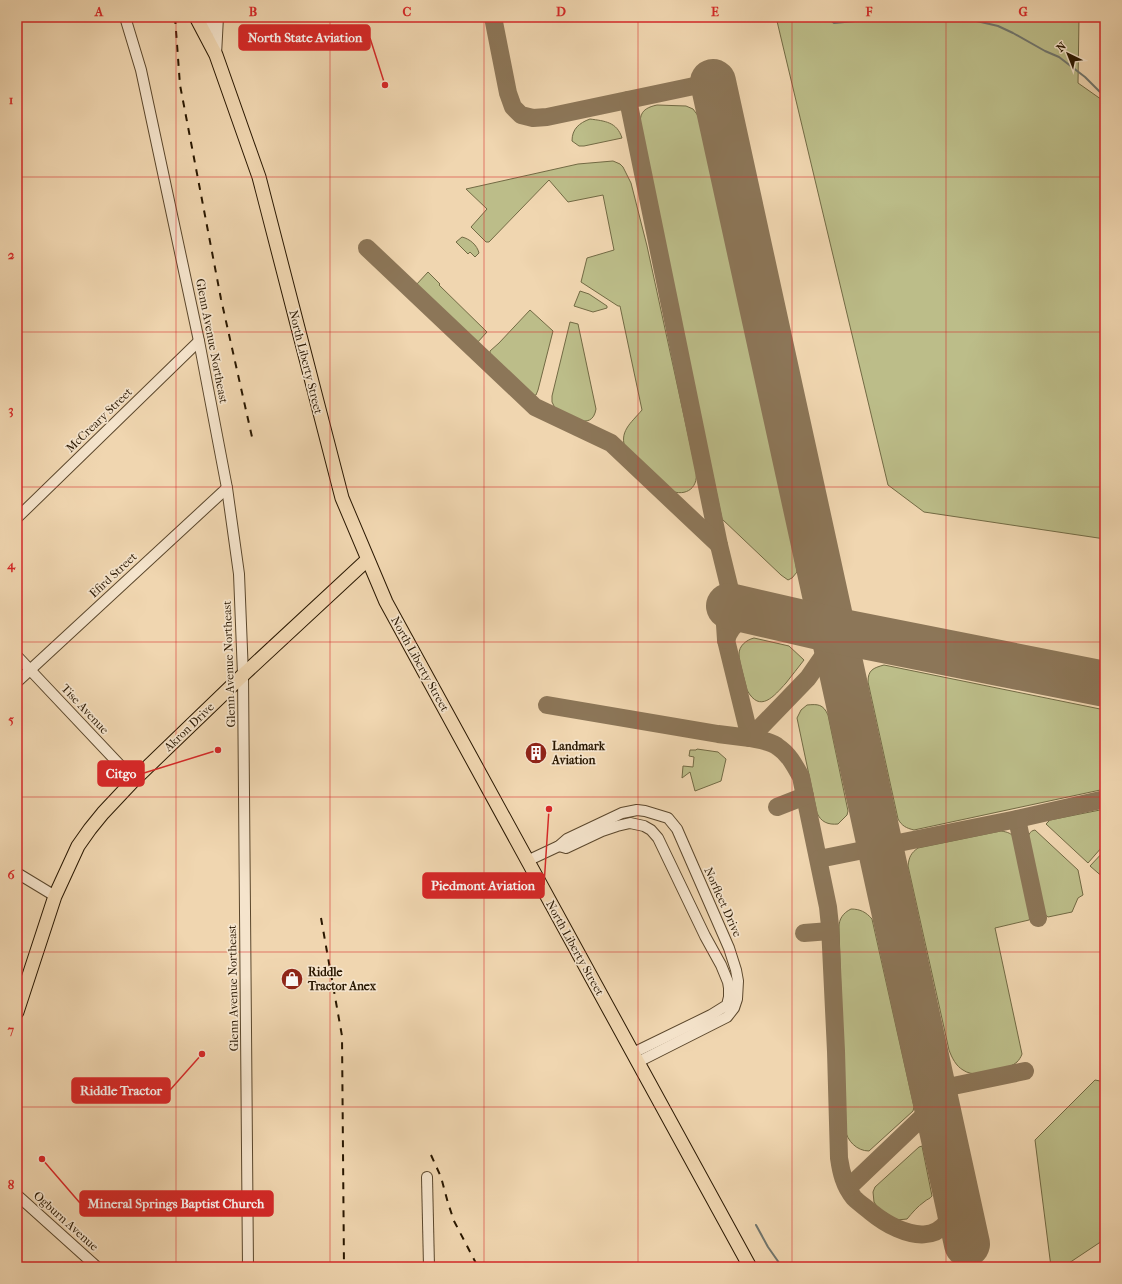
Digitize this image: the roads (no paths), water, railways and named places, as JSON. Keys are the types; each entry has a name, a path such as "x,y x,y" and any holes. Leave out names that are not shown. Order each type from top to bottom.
{"main road":[{"name":"North Liberty Street","path":"197,18 216,55 259,177 342,498 367,560 386,602 750,1267"},
{"name":"Akron Drive","path":"17,1012 55,896 78,846 103,813 134,780 243,675 367,560"}],"street":[{"name":"Glenn Avenue Northeast","path":"125,17 141,70 199,341 227,488 238,574 243,675 248,1267"},
{"path":"207,37 211,17"},
{"path":"216,55 218,17"},
{"name":"McCreary Street","path":"17,518 199,341"},
{"name":"Efird Street","path":"17,682 227,488"},
{"name":"Tise Avenue","path":"17,656 134,780"},
{"name":"Norfleet Drive","path":"527,861 559,846 566,839 622,813 637,810 645,811 668,818 677,829 729,948 738,980 737,1000 729,1015 721,1015 636,1058"},
{"name":"Norfleet Drive","path":"559,846 566,848 602,831 630,823 644,826 655,834 705,936 722,965 728,982 729,997 727,1005 721,1015"},
{"path":"17,873 55,896"},
{"path":"427,1177 428,1267"},
{"name":"Ogburn Avenue","path":"17,1195 97,1267"}],"waterway":[{"path":"827,17 834,23 866,20 873,17 879,17"},
{"path":"945,17 968,19 998,26 1013,33 1059,57 1085,77 1105,97"},
{"path":"756,1225 768,1247 782,1267"}],"railway":[{"path":"175,17 180,85 221,299 252,437"},
{"path":"321,918 342,1036 344,1267"},
{"path":"431,1155 441,1177 454,1221 478,1267"}],"place":[{"name":"North State Aviation","path":"385,85"},
{"name":"Citgo","path":"218,750"},
{"name":"Landmark Aviation","path":"536,753"},
{"name":"Piedmont Aviation","path":"549,809"},
{"name":"Riddle Tractor Anex","path":"292,979"},
{"name":"Riddle Tractor","path":"202,1054"},
{"name":"Mineral Springs Baptist Church","path":"42,1159"}]}
